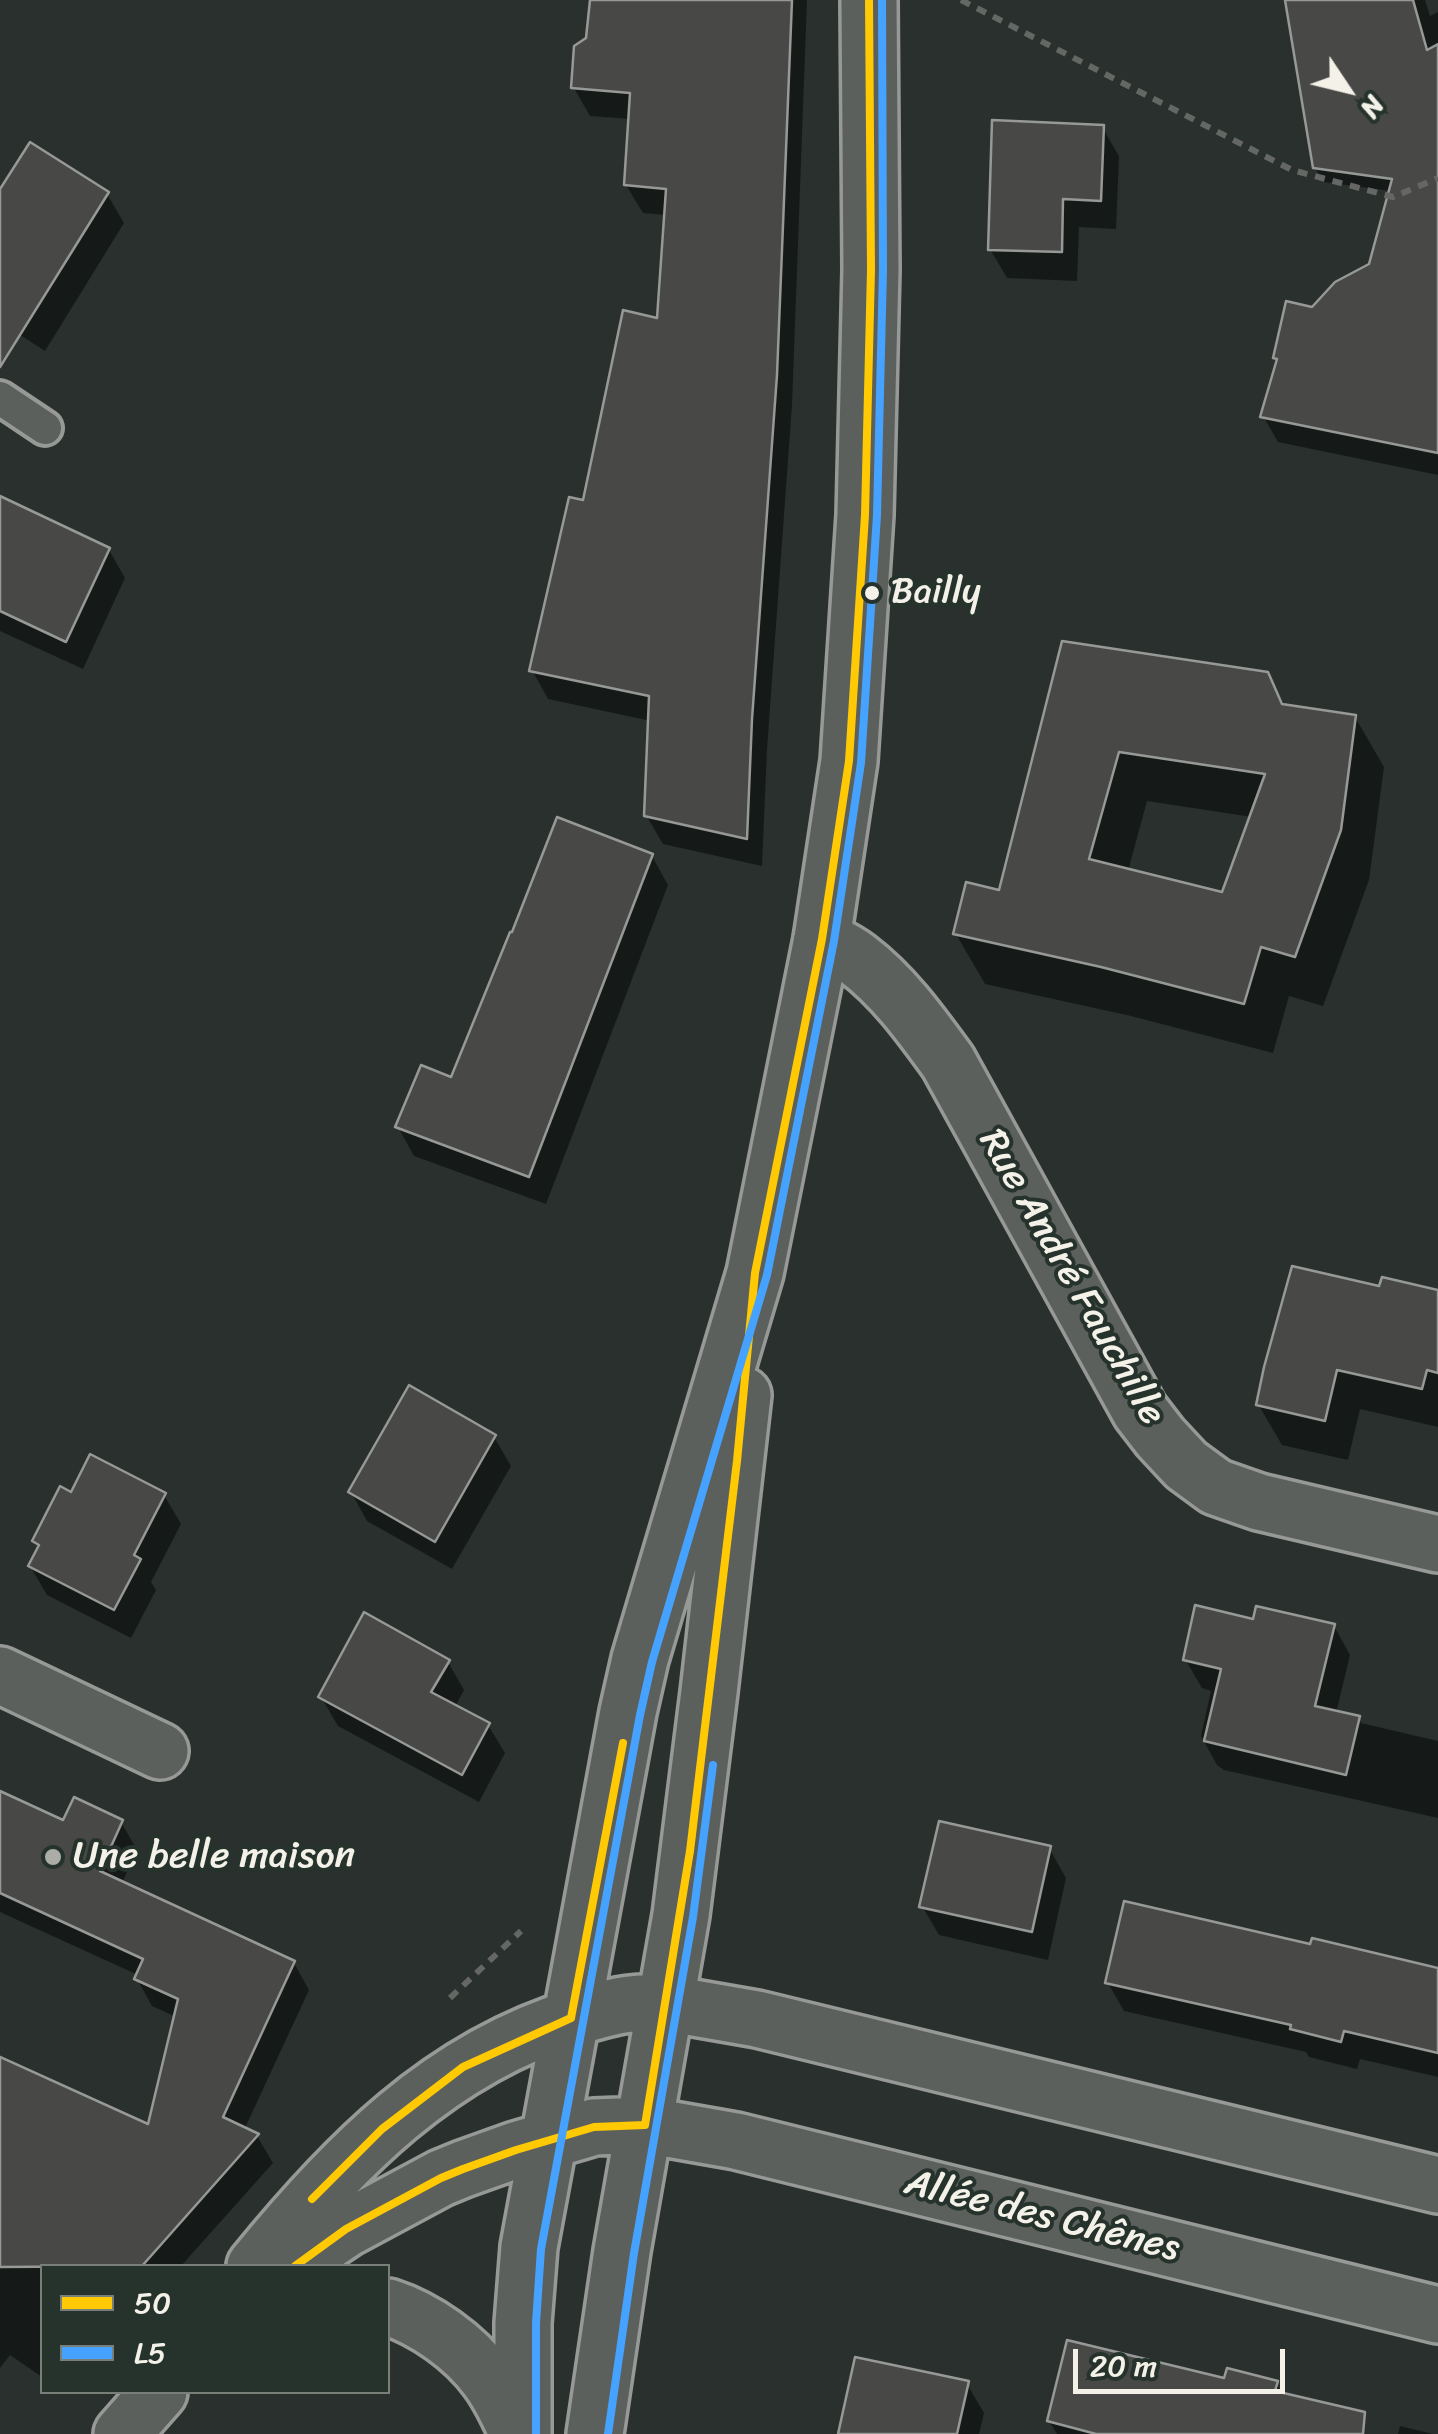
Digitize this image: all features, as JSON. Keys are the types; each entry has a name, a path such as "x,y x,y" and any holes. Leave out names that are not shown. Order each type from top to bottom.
{"street":[{"path":"521,2434 524,2290 529,2247 640,1659 755,1273 822,939 849,762 865,515 871,270 869,0"},
{"name":"Rue André Fauchille","path":"822,939 855,957 884,982 916,1017 948,1062 1140,1410 1186,1465 1216,1487 1259,1502 1438,1544"},
{"path":"595,2434 622,2251 681,1915 737,1460 755,1273"},
{"path":"0,1676 160,1752"},
{"path":"258,2264 322,2188 382,2129 463,2066 547,2027 623,2004 665,2003 757,2019 1438,2185"},
{"name":"Allée des Chênes","path":"297,2264 346,2229 441,2178 594,2127 645,2124 736,2141 1438,2315"},
{"path":"390,2308 420,2321 469,2357 488,2379 521,2434"},
{"path":"122,2434 156,2394"}],"lane":[{"path":"0,398 45,428"}],"path":[{"path":"961,0 1292,170 1393,197 1438,178"}],"building":[{"path":"590,0 792,0 777,375 747,839 644,816 649,696 529,671 569,497 583,500 623,310 657,318 666,189 624,185 630,93 571,88 574,46 586,38"},
{"path":"1285,0 1413,0 1427,50 1438,44 1438,453 1260,417 1277,359 1273,358 1286,301 1312,307 1335,282 1369,264 1392,179 1313,168"},
{"path":"992,120 1104,125 1101,201 1063,199 1062,252 988,250"},
{"path":"30,142 109,192 0,367 0,189"},
{"path":"0,496 110,548 66,642 0,611"},
{"path":"1062,641 1268,672 1282,704 1356,715 1341,830 1295,957 1261,947 1244,1004 953,934 966,882 999,890","holes":["1119,752 1265,774 1222,892 1089,859"]},
{"path":"557,817 653,854 529,1177 395,1127 421,1065 451,1077"},
{"path":"1292,1266 1379,1286 1382,1277 1438,1290 1438,1373 1427,1370 1422,1389 1337,1370 1325,1421 1256,1405"},
{"path":"409,1385 496,1435 435,1542 348,1492"},
{"path":"90,1454 166,1493 134,1555 141,1559 114,1610 28,1566 39,1545 32,1541 60,1486 71,1492"},
{"path":"1195,1605 1253,1619 1256,1606 1335,1624 1315,1706 1360,1716 1346,1775 1204,1741 1221,1669 1183,1660"},
{"path":"364,1612 450,1660 431,1692 490,1723 462,1775 318,1697"},
{"path":"0,1791 63,1820 74,1797 123,1820 100,1871 295,1961 223,2117 259,2134 144,2264 0,2267 0,2057 148,2124 178,1999 134,1979 143,1959 0,1893"},
{"path":"939,1821 1051,1846 1032,1932 919,1907"},
{"path":"1124,1901 1310,1944 1312,1938 1438,1968 1438,2053 1344,2031 1341,2042 1290,2029 1291,2025 1105,1983"},
{"path":"1067,2340 1224,2378 1227,2368 1278,2381 1275,2391 1365,2412 1363,2434 1096,2434 1047,2421"},
{"path":"855,2357 969,2381 957,2434 838,2434"}],"transit line":[{"name":"50","path":"298,2264 346,2229 463,2169 594,2127 645,2125 690,1851 737,1461 755,1273 822,939 849,761 865,515 871,270 869,0"},
{"name":"L5","path":"536,2434 541,2249 640,1715 652,1662 767,1275 834,941 861,763 877,515 883,270 882,0"},
{"name":"50","path":"571,2018 623,1743"},
{"name":"L5","path":"608,2434 634,2253 693,1917 713,1765"},
{"name":"50","path":"312,2199 382,2129 463,2067 571,2018"}],"place":[{"name":"Bailly","path":"872,593"},
{"name":"Une belle maison","path":"53,1857"}]}
